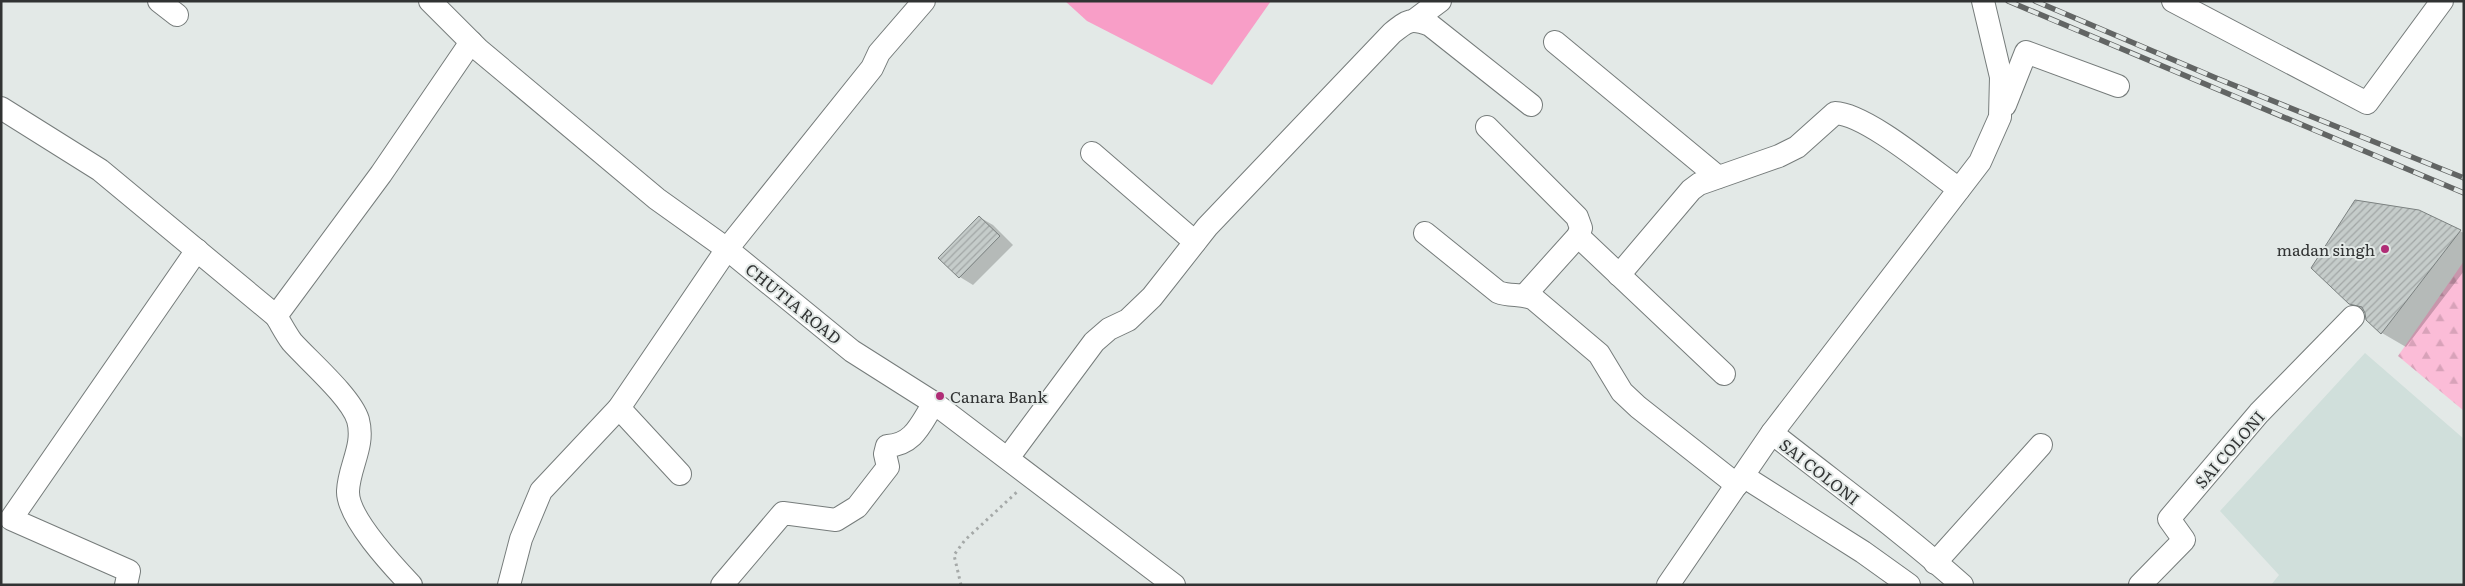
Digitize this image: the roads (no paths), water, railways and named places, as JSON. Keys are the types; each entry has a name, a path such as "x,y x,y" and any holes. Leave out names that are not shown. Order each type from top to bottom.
{"street":[{"path":"158,1 177,15"},
{"name":"CHUTIA ROAD","path":"430,1 471,42 656,199 727,249 852,351 934,403 1174,585"},
{"path":"509,585 521,539 541,491 619,408 727,249 872,68 879,53 924,1"},
{"path":"1008,458 1094,342 1109,329 1128,320 1152,297 1207,227 1392,33 1405,22 1416,20 1440,1"},
{"path":"1983,1 2001,77 2000,117"},
{"path":"2173,1 2367,104 2442,1"},
{"path":"1416,20 1430,25 1531,105"},
{"path":"276,316 381,174 471,42"},
{"path":"1555,42 1718,177"},
{"path":"1675,582 1772,433 1980,162 2026,52 2118,86"},
{"path":"1,108 100,170 276,316 290,340 345,399 357,419 360,436 348,491 350,501 354,511 381,553 411,585"},
{"path":"1619,274 1686,195 1699,184 1778,156 1809,138 1828,116 1835,113 1844,113 1863,120 1959,189"},
{"path":"1487,127 1577,217 1581,228 1578,236 1525,294"},
{"path":"1092,153 1195,242"},
{"path":"1425,233 1498,292 1507,296 1525,294 1534,299 1599,354 1622,392 1638,407 1740,480 1863,552 1909,585"},
{"path":"1578,236 1724,374"},
{"path":"126,585 130,571 12,518 197,250"},
{"name":"SAI COLONI","path":"2140,585 2184,540 2169,519 2259,413 2353,317"},
{"path":"722,585 783,513 836,520 857,507 888,467 885,454 887,446 900,446 916,433 934,403"},
{"path":"619,408 680,474"},
{"name":"SAI COLONI","path":"1772,433 1880,519 1911,540 1962,585"},
{"path":"1935,563 2041,445"}],"railway":[{"path":"2008,1 2464,193"},
{"path":"2035,1 2216,78 2464,178"}],"place":[{"name":"madan singh","path":"2385,249"},
{"name":"Canara Bank","path":"940,396"}]}
